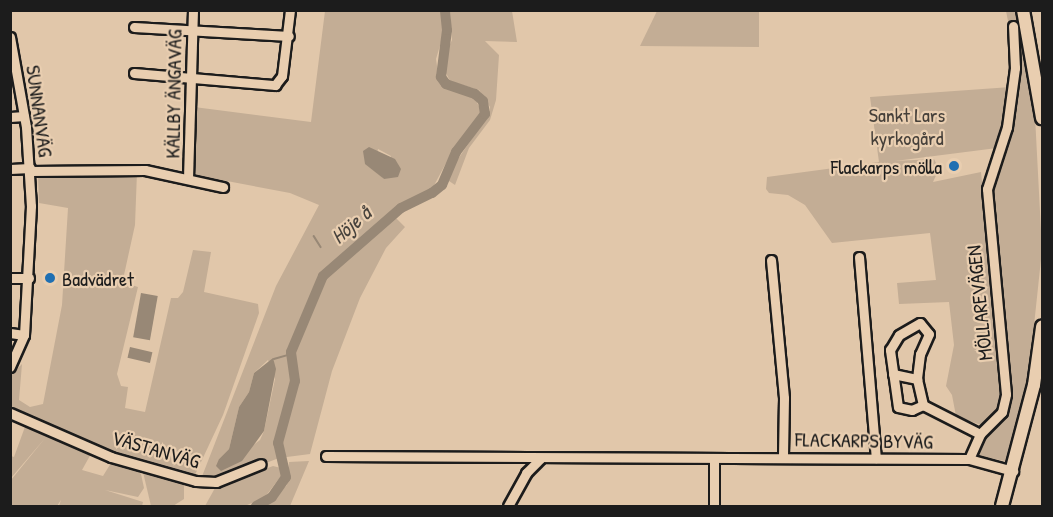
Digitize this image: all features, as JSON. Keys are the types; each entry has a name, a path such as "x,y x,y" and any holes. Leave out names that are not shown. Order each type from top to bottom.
{"main road":[{"path":"1023,10 1042,118"},
{"path":"1002,507 1038,384 1042,327"}],"street":[{"name":"KÄLLBY ÄNGAVÄG","path":"188,178 193,10"},
{"path":"134,74 275,85 282,76 290,10"},
{"name":"MÖLLAREVÄGEN","path":"969,459 980,434 1002,412 1006,394 987,189 1007,127 1015,68 1013,26"},
{"path":"134,27 288,36"},
{"name":"SUNNANVÄG","path":"10,37 24,116 30,170 29,278 24,335 10,367"},
{"path":"10,117 24,116"},
{"path":"10,169 113,168 188,178 223,187"},
{"path":"859,257 876,458"},
{"path":"771,260 784,398 783,457"},
{"path":"10,278 29,278"},
{"path":"920,323 929,334 920,354 917,379 923,405 912,410 898,407 891,344 908,328 920,323"},
{"path":"10,333 24,335"},
{"path":"893,374 917,379"},
{"path":"923,405 980,434"},
{"name":"VÄSTANVÄG","path":"10,413 111,457 196,481 216,482 261,464"},
{"name":"FLACKARPS BYVÄG","path":"326,456 540,459 783,457 969,459 1013,471"},
{"path":"508,507 526,474 540,459"},
{"path":"714,459 714,507"}],"green space":[{"path":"441,10 444,32 436,59 439,80 445,86 474,96 482,113 453,150 431,191 399,205 395,217 405,227 386,248 360,298 332,371 310,454 279,458 231,476 201,479 276,286 319,205 290,193 195,175 194,107 311,122 325,11","holes":["378,149 391,156 384,179 374,170","268,360 275,379 264,431 260,440 221,470 219,459 229,449 239,407 249,392 254,373"]},
{"path":"450,11 512,11 517,42 485,41 499,55 496,100 490,120 469,148 455,185 449,181 449,172 489,114 490,107 479,90 450,81 446,73 444,57 452,40"},
{"path":"657,11 759,11 759,47 640,46"},
{"path":"1006,11 1017,11 1023,35 1035,116 1042,250 1028,382 1011,456 1005,461 979,456 976,451 986,432 1007,414 1010,405 991,196 992,181 1009,142 1015,103 1019,44 1013,46"},
{"name":"Sankt Lars kyrkogård","path":"1011,87 1003,137 997,148 895,161 934,159 939,169 933,182 981,172 1003,393 1000,408 981,425 956,416 952,395 946,386 954,345 949,302 899,304 897,283 936,280 930,233 832,243 805,205 788,195 769,193 766,189 767,177 879,162 870,97"},
{"path":"137,172 135,225 124,275 125,283 138,287 117,374 121,386 128,387 125,408 145,412 171,298 178,298 183,292 193,250 211,252 204,292 258,304 259,313 223,415 194,477 92,452 82,470 103,476 111,463 116,462 133,467 141,474 144,488 138,497 105,490 143,502 142,506 59,506 61,500 57,506 11,506 11,480 46,437 11,478 11,456 14,457 26,424 61,430 11,411 11,375 22,364 19,400 30,407 43,404 62,305 68,208 39,203 38,175"},
{"path":"309,461 290,506 265,506 287,485 289,462"},
{"path":"273,466 281,468 281,476 265,497 245,506 205,506 215,488"},
{"path":"143,472 184,479 184,499 173,506 151,506"}],"shaded area":[{"path":"369,147 395,159 401,169 398,177 384,179 365,164 363,151"},
{"path":"141,293 158,296 150,340 133,337"},
{"path":"130,347 152,352 150,363 128,358"},
{"path":"273,358 276,369 264,431 242,461 221,471 216,466 219,459 229,449 239,407 249,392 254,373"}],"waterway":[{"name":"Höje å","path":"256,506 272,497 286,477 278,443 295,381 291,352 323,276 401,208 432,193 442,185 456,152 485,114 483,101 475,94 446,84 441,77 447,30 445,10"},
{"path":"314,236 321,247"},
{"path":"274,359 292,354"}],"place":[{"name":"Flackarps mölla","path":"954,166"},
{"name":"Badvädret","path":"50,278"}]}
